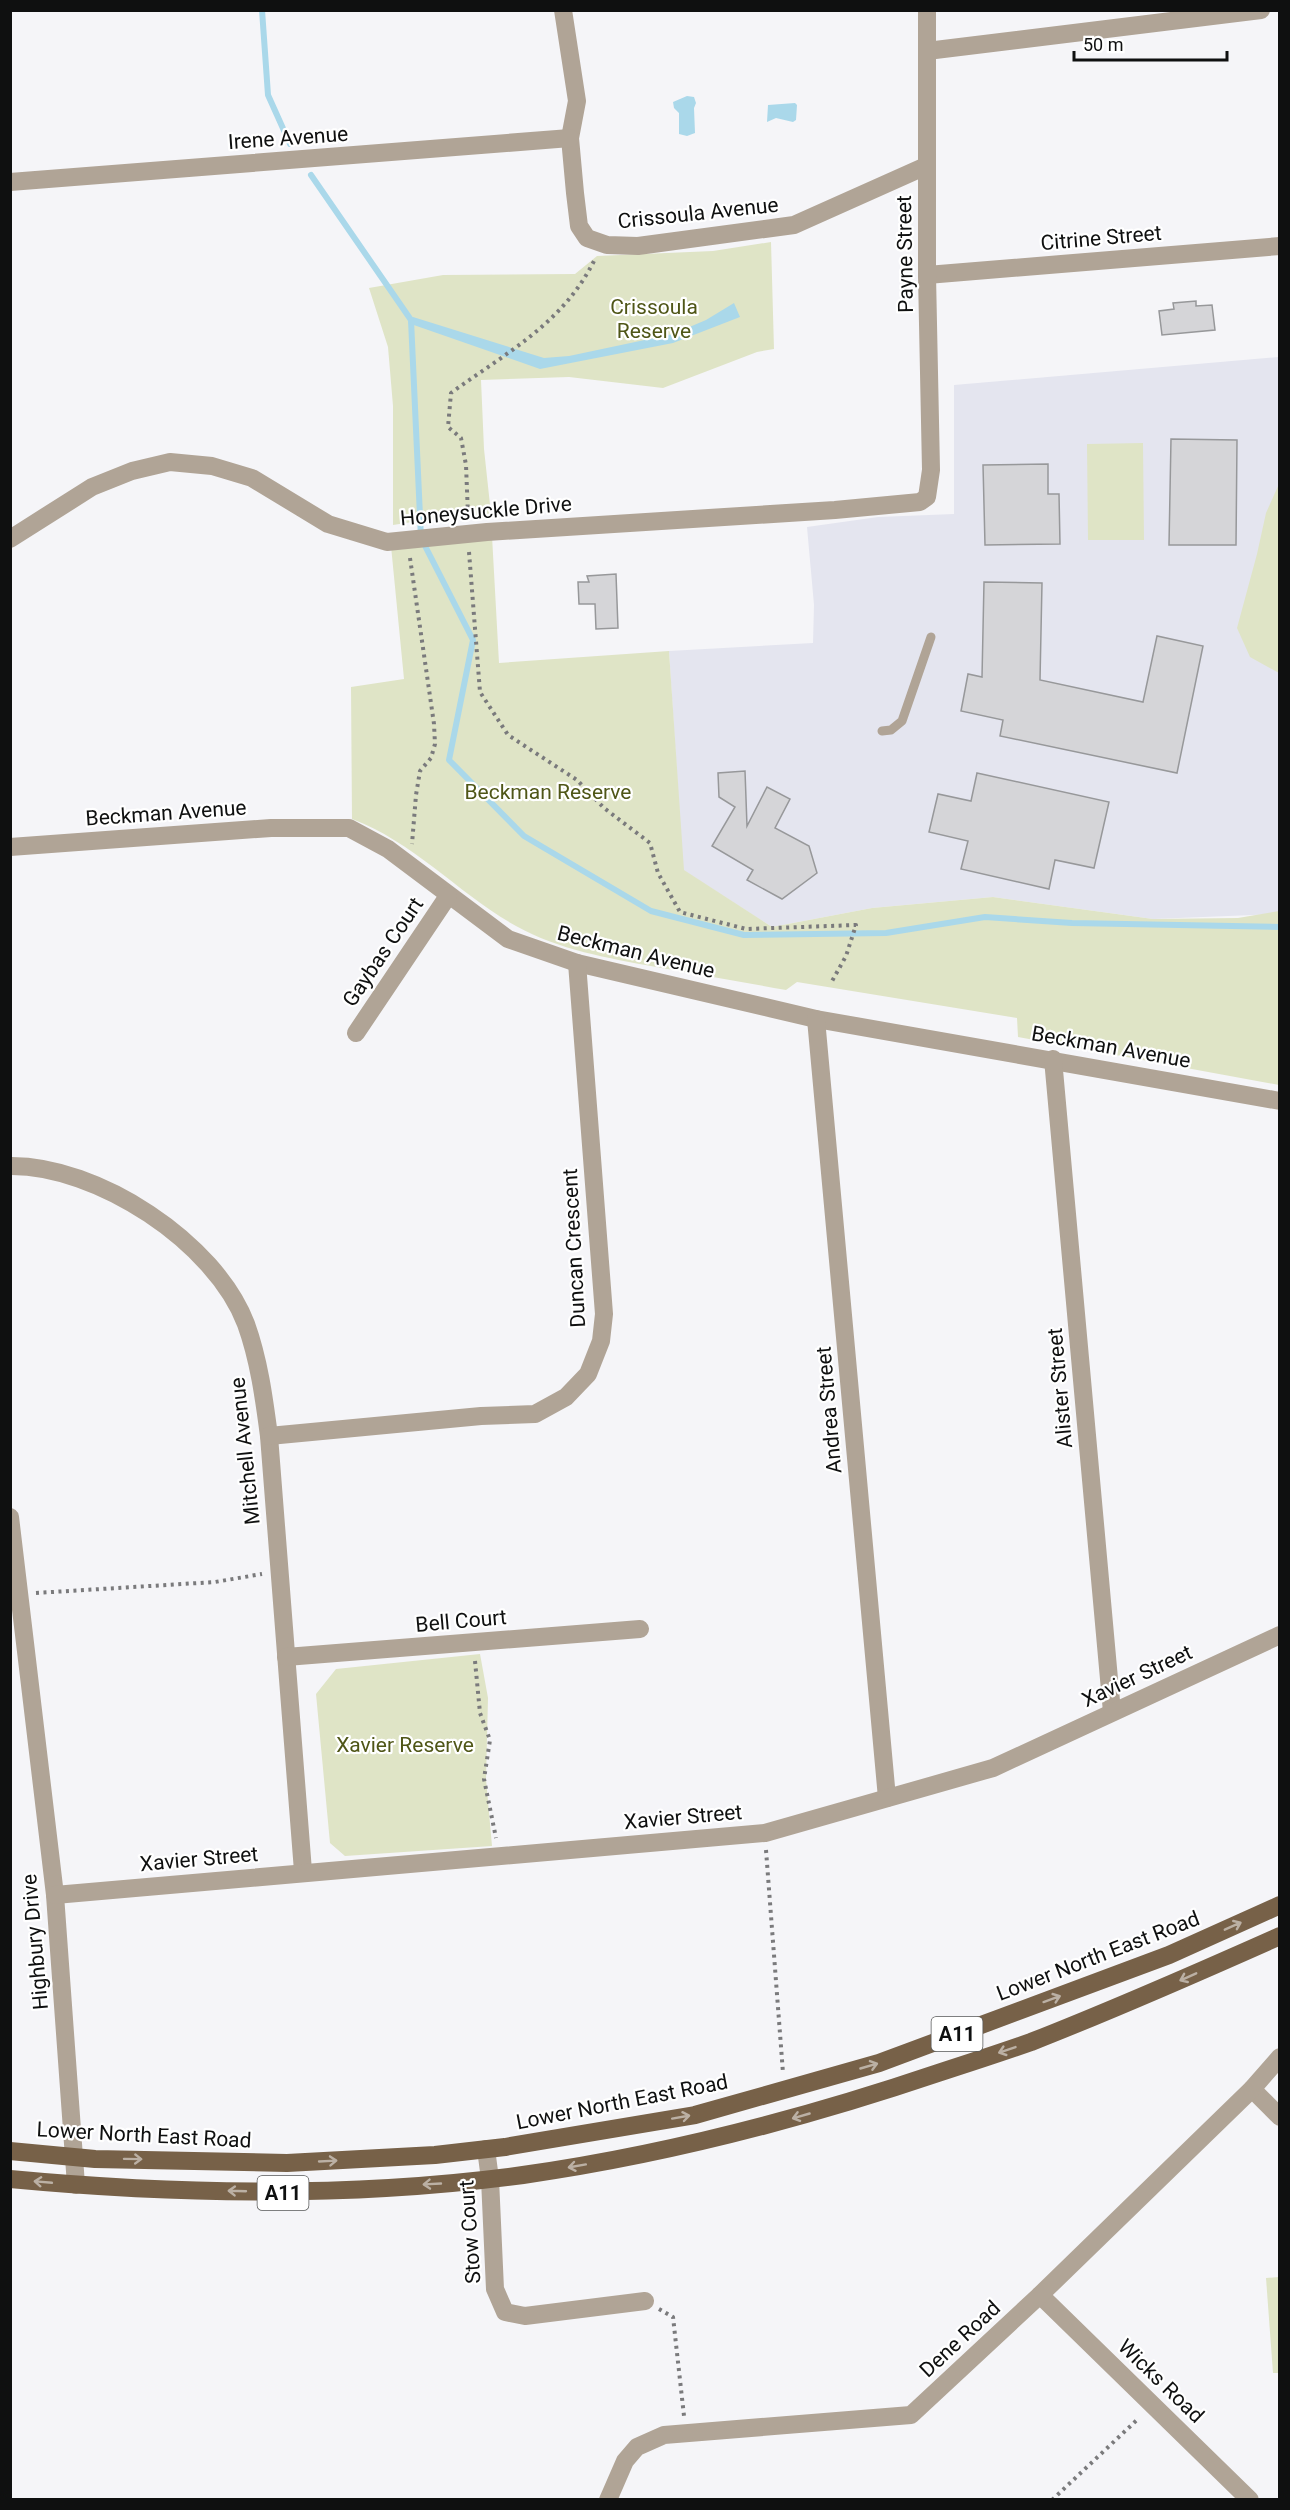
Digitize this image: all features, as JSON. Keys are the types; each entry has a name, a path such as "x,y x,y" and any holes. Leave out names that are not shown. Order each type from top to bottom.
{"main road":[{"name":"Lower North East Road","path":"10,2151 74,2157 287,2163 486,2150 696,2115 879,2063 1169,1955 1280,1905"},
{"name":"A11","path":"10,2179 76,2185 286,2193 490,2179 634,2156 744,2133 887,2090 1028,2043 1180,1981 1280,1936"}],"street":[{"name":"Crissoula Avenue","path":"563,10 577,101 570,138 579,226 587,238 607,245 638,246 794,225 926,166"},
{"name":"Payne Street","path":"927,10 927,275 932,470 927,497"},
{"path":"927,51 1261,10"},
{"name":"Irene Avenue","path":"10,182 570,138"},
{"name":"Citrine Street","path":"927,275 1280,246"},
{"name":"Honeysuckle Drive","path":"10,539 92,487 132,471 170,462 212,466 252,478 328,524 387,542 469,534 910,505 927,497"},
{"name":"Beckman Avenue","path":"10,847 271,828 349,828 388,849 508,939 577,963 816,1019 1053,1059 1280,1101"},
{"name":"Gaybas Court","path":"356,1033 448,896"},
{"name":"Duncan Crescent","path":"269,1436 535,1413 566,1397 588,1374 601,1341 604,1314 577,963"},
{"name":"Andrea Street","path":"816,1019 887,1798"},
{"name":"Alister Street","path":"1053,1059 1112,1712"},
{"name":"Mitchell Avenue","path":"10,1166 28,1166 74,1178 122,1196 195,1249 225,1285 246,1323 261,1377 269,1436 303,1871"},
{"name":"Highbury Drive","path":"10,1517 21,1593 55,1895 76,2185"},
{"name":"Bell Court","path":"286,1657 640,1629"},
{"name":"Xavier Street","path":"55,1895 303,1871 765,1833 993,1768 1280,1635"},
{"name":"Dene Road","path":"608,2499 625,2461 637,2447 664,2435 911,2415 1041,2295 1252,2089 1280,2057"},
{"path":"1252,2089 1280,2117"},
{"name":"Stow Court","path":"486,2150 490,2179 495,2289 505,2312 525,2316 645,2301"},
{"name":"Wicks Road","path":"1041,2295 1250,2499"}],"lane":[{"path":"882,731 891,730 902,721 932,637"}],"path":[{"path":"607,245 597,256 584,283 562,309 510,353 451,393 448,427 461,438 466,465 470,570 480,692 508,735 577,780 604,808 650,843 658,873 680,912 746,928 856,926 846,956 831,983"},
{"path":"408,540 435,744 431,758 420,771 411,867"},
{"path":"21,1593 104,1591 215,1582 279,1572"},
{"path":"474,1642 480,1713 490,1740 484,1779 495,1829 498,1856"},
{"path":"765,1833 783,2074"},
{"path":"645,2301 673,2317 686,2433"},
{"path":"1052,2499 1153,2405"}],"shaded area":[{"path":"1279,357 1279,914 1153,919 993,897 872,908 772,927 683,870 669,651 813,643 814,605 807,527 878,517 954,514 954,385"}],"green space":[{"name":"Crissoula Reserve","path":"771,242 774,349 757,352 663,388 569,377 481,380 484,449 491,514 444,517 393,525 393,406 388,347 369,288 443,275 575,274 597,256 713,251"},
{"path":"1143,443 1144,540 1088,540 1087,444"},
{"path":"1279,484 1279,673 1250,657 1237,628 1266,513"},
{"name":"Beckman Reserve","path":"492,536 499,663 669,651 684,870 772,927 872,908 993,897 1153,919 1238,918 1279,911 1279,1085 1018,1037 1017,1018 797,982 786,990 584,952 549,941 516,926 396,841 352,819 351,687 404,679 391,546"},
{"name":"Xavier Reserve","path":"480,1654 488,1698 486,1779 492,1846 345,1856 330,1843 316,1694 336,1669"},
{"path":"1279,2277 1279,2373 1273,2373 1266,2278"}],"water":[{"path":"687,96 694,97 696,103 694,108 695,133 687,136 679,134 679,113 674,108 673,102"},
{"path":"795,103 797,105 796,120 793,122 776,118 767,122 768,105"},
{"path":"734,303 740,317 673,343 540,369 408,323 413,317 544,358 569,356 673,334 706,320"}],"building":[{"path":"1196,301 1196,306 1212,305 1215,330 1162,335 1159,311 1174,309 1173,303"},
{"path":"1171,439 1237,440 1236,545 1169,545"},
{"path":"1048,464 1048,494 1059,494 1060,544 985,545 983,465"},
{"path":"616,574 618,628 596,629 595,604 579,604 578,582 589,582 587,576"},
{"path":"984,582 1042,583 1040,680 1143,702 1157,636 1203,646 1177,773 1000,736 1003,720 961,711 968,674 982,677"},
{"path":"745,771 747,826 767,787 790,799 775,828 809,846 817,873 782,899 747,880 753,870 712,846 735,807 719,797 718,773"},
{"path":"977,773 1109,802 1094,868 1055,860 1049,889 961,869 968,841 929,832 938,794 971,801"}],"waterway":[{"path":"262,10 268,95 290,144"},
{"path":"311,175 411,320 421,538 473,640 449,760 524,836 651,911 744,935 886,933 985,917 1072,923 1280,927"}]}
